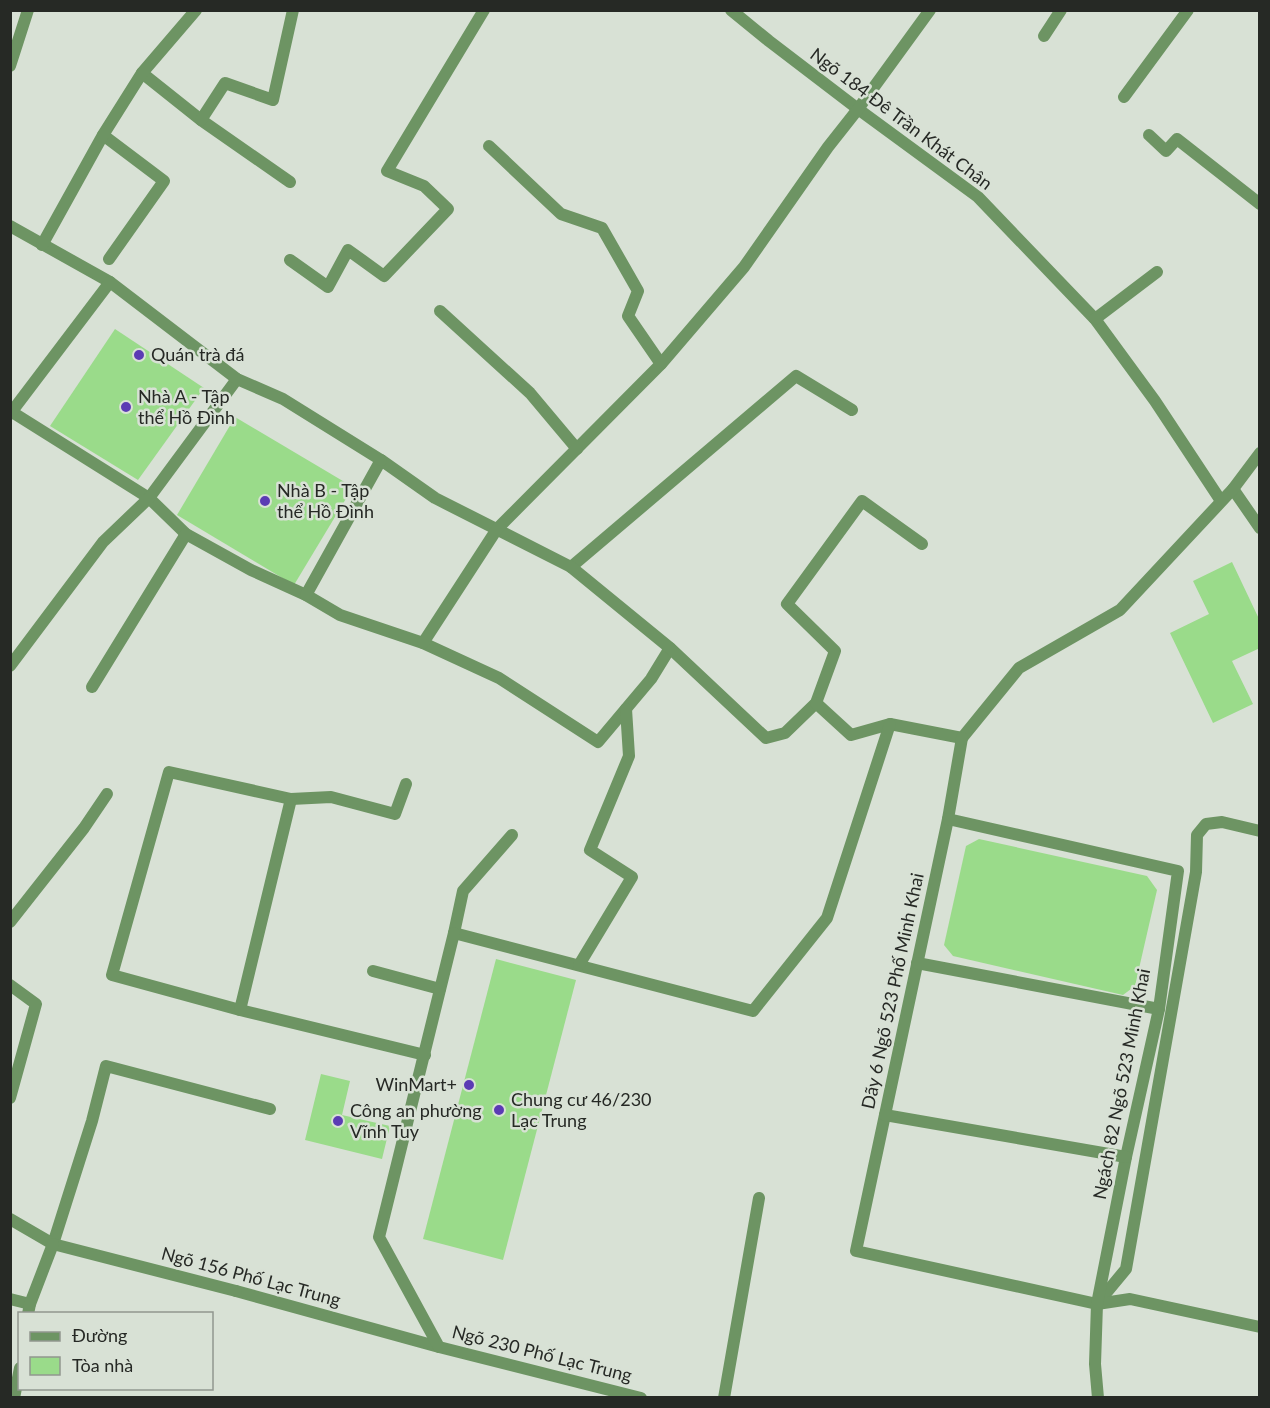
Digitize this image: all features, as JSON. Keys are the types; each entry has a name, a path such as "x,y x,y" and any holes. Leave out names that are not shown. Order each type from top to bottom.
{"street":[{"path":"10,66 28,10"},
{"path":"42,245 103,135 142,73 196,10"},
{"path":"201,120 225,83 273,100 293,10"},
{"path":"290,260 328,287 348,250 384,276 448,209 424,186 387,171 484,10"},
{"name":"Ngõ 184 Đê Trần Khát Chân","path":"731,10 858,109 978,197 1095,320 1155,401 1221,501"},
{"path":"423,643 498,529 661,364 744,267 828,147 930,10"},
{"path":"1044,36 1061,10"},
{"path":"1124,97 1188,10"},
{"path":"142,73 201,120 290,182"},
{"path":"103,135 164,181 109,259"},
{"path":"1149,135 1166,151 1177,139 1260,204"},
{"path":"489,146 561,214 602,228 638,291 628,316 661,364"},
{"path":"10,226 110,282 237,379 283,399 381,460 435,498 571,567 670,648 766,738 785,733 816,703 835,651 787,604 862,501 922,544"},
{"path":"1095,320 1157,272"},
{"path":"110,282 11,413 149,498 186,534 251,570 306,595 340,615 423,643 499,678 598,742 651,679 670,648"},
{"path":"440,311 530,393 577,449"},
{"path":"571,567 796,376 852,410"},
{"path":"10,666 103,542 149,498 237,379"},
{"path":"816,703 850,735 890,724 962,738 1019,668 1120,610 1233,489 1260,453"},
{"path":"306,595 381,460"},
{"path":"1233,489 1260,528"},
{"path":"92,687 186,534"},
{"path":"579,965 632,877 590,850 629,756 626,709"},
{"path":"454,933 753,1011 827,918 890,724"},
{"name":"Dãy 6 Ngõ 523 Phố Minh Khai","path":"962,738 948,819 856,1251 1097,1304"},
{"path":"406,784 395,814 332,797 291,799 169,772 112,975 240,1010 425,1055"},
{"path":"10,922 108,794"},
{"path":"240,1010 291,799"},
{"name":"Ngách 82 Ngõ 523 Minh Khai","path":"948,819 1178,871 1159,1009 1126,1157 1097,1304 1095,1364 1098,1398"},
{"path":"1097,1304 1126,1269 1196,872 1197,835 1206,824 1222,822 1260,831"},
{"name":"Ngõ 230 Phố Lạc Trung","path":"512,836 463,891 379,1237 439,1347 641,1398"},
{"path":"917,963 1159,1009"},
{"path":"373,971 440,988"},
{"path":"10,986 36,1004 10,1098"},
{"path":"10,1299 29,1309 53,1244 92,1121 106,1066 270,1109"},
{"path":"885,1115 1126,1157"},
{"path":"724,1398 759,1198"},
{"name":"Ngõ 156 Phố Lạc Trung","path":"10,1219 53,1244 439,1347"},
{"path":"1097,1304 1130,1299 1260,1327"},
{"path":"14,1398 18,1378"}],"building":[{"name":"Nhà A - Tập thể Hồ Đình","path":"115,329 204,388 138,480 50,426"},
{"name":"Nhà B - Tập thể Hồ Đình","path":"235,417 353,487 294,585 177,515"},
{"path":"1232,562 1260,621 1260,648 1232,661 1253,704 1213,723 1170,633 1209,614 1193,581"},
{"path":"979,839 1147,876 1157,890 1135,986 1123,995 953,956 944,945 966,846"},
{"name":"Chung cư 46/230 Lạc Trung","path":"496,959 576,980 503,1260 423,1239"},
{"name":"Công an phường Vĩnh Tuy","path":"321,1074 350,1081 342,1115 390,1126 382,1159 305,1140"}],"place":[{"name":"Quán trà đá","path":"139,355"},
{"name":"Nhà A - Tập thể Hồ Đình","path":"126,407"},
{"name":"Nhà B - Tập thể Hồ Đình","path":"265,501"},
{"name":"WinMart+","path":"469,1085"},
{"name":"Chung cư 46/230 Lạc Trung","path":"499,1110"},
{"name":"Công an phường Vĩnh Tuy","path":"338,1121"}]}
